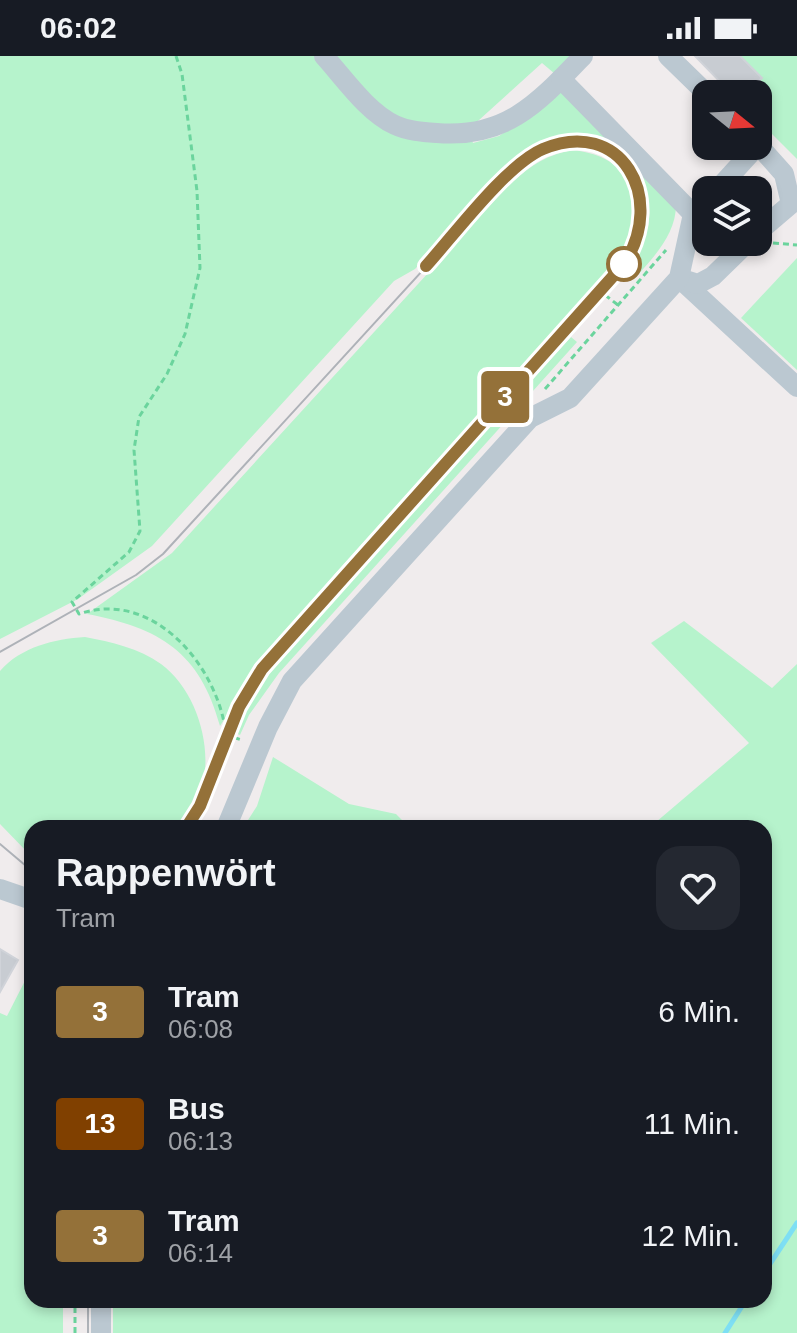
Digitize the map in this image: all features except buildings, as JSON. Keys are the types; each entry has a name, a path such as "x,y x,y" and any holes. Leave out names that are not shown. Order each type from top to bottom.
{"street":[{"path":"324,56 392,124 425,132 462,133 497,127 531,107 583,56"},
{"path":"668,56 693,80"},
{"path":"561,79 692,201"},
{"path":"730,176 746,160"},
{"path":"772,160 784,174 791,204 772,220"},
{"path":"229,820 268,727 302,680 530,418 570,398 679,278 692,235"},
{"path":"679,278 698,284 713,276 734,256"},
{"path":"679,278 797,387"},
{"path":"0,889 24,897"},
{"path":"101,1308 101,1333"}],"path":[{"path":"176,56 182,74 197,191 200,268 185,334 167,374 139,417 134,450 140,531 129,552 72,602 79,614 111,609 149,620 187,647 213,684 226,735 242,740"},
{"path":"545,389 671,245"},
{"path":"605,295 618,305"},
{"path":"75,1308 75,1333"}],"green space":[{"path":"0,56 572,56 555,74 542,63 468,130 473,143 499,136 561,92 676,205 675,216 663,244 635,278 627,271 646,233 649,204 640,176 631,164 609,144 580,135 559,137 527,151 415,269 394,281 152,546 78,599 0,639"},
{"path":"695,56 797,56 797,159 772,134 772,80 718,80"},
{"path":"572,150 594,154 611,162 623,173 631,187 635,203 634,221 620,259 334,575 264,658 220,726 201,679 173,648 136,627 87,614 172,553 504,190 535,164"},
{"path":"797,258 797,370 741,318"},
{"path":"571,337 577,342 279,673 249,715 240,735 235,733 253,694 275,663"},
{"path":"684,621 772,688 797,664 797,1333 113,1333 113,1308 772,1308 772,820 658,820 749,743 651,643"},
{"path":"85,637 134,650 161,664 177,679 190,699 204,744 205,768 201,790 185,820 24,820 24,849 0,824 0,671 28,650"},
{"path":"273,757 349,804 396,814 402,820 248,820 257,806"},
{"path":"24,983 24,1308 63,1308 63,1333 0,1333 0,1013 7,1016"}],"waterway":[{"path":"772,1261 797,1223"},
{"path":"725,1333 741,1308"}],"tram line":[{"name":"3","path":"191,820 200,806 239,707 276,651 624,264 633,250 642,223 643,210 637,184 624,164 602,148 572,142 544,148 521,163 426,266"},
{"path":"0,652 136,575 163,554 521,163 550,147 577,143 602,148 621,161 635,181 641,206 638,234 624,264 262,669 239,707 200,806 191,820"},
{"path":"0,844 24,864"},
{"path":"88,1308 88,1333"}]}
